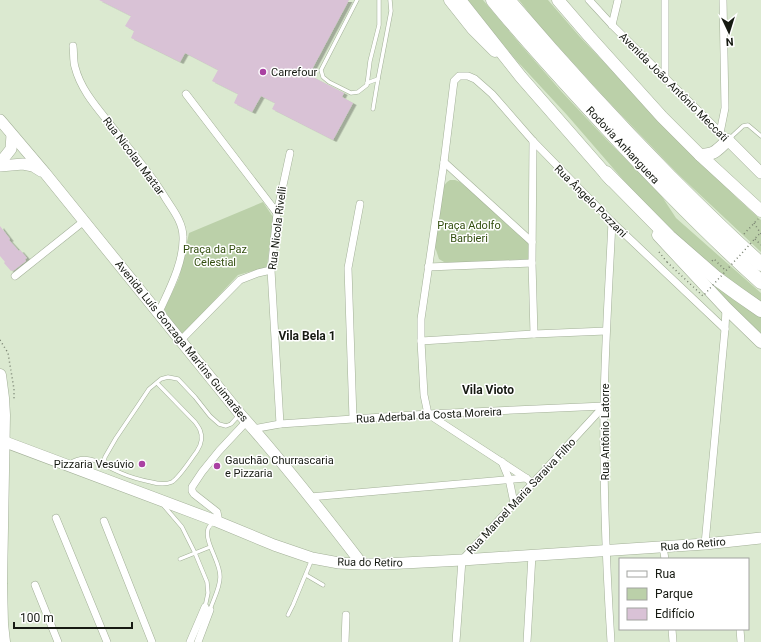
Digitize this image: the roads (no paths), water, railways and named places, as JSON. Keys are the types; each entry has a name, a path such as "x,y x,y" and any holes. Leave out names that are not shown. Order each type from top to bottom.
{"highway":[{"name":"Rodovia Anhanguera","path":"493,0 544,60 656,181 761,282"},
{"name":"Rodovia Anhanguera","path":"508,0 556,56 632,139 736,243 761,264"},
{"path":"606,173 669,237 716,278 761,310"}],"main road":[{"path":"450,0 473,29 521,77"},
{"path":"460,0 521,77 654,230 726,308 761,342"},
{"path":"558,0 588,36 662,117 700,155 759,205"},
{"name":"Avenida Luís Gonzaga Martins Guimarães","path":"0,120 310,497 362,564"},
{"path":"0,163 11,149 12,135"},
{"path":"700,155 712,154 716,152 724,136"},
{"name":"Avenida João Antônio Meccati","path":"724,136 761,173"},
{"path":"0,166 23,164 32,166 45,173"},
{"path":"0,375 3,398 0,585 4,642"},
{"name":"Rua do Retiro","path":"2,441 216,521 274,546 312,558 339,563 362,564 462,560 705,544 761,538"}],"street":[{"name":"Avenida João Antônio Meccati","path":"589,0 612,25 724,136"},
{"path":"612,25 618,0"},
{"path":"665,0 665,78"},
{"path":"723,0 724,136"},
{"name":"Rua Nicolau Mattar","path":"73,46 74,65 88,97 154,180 179,219 183,236 182,252 173,281 159,312"},
{"name":"Rua Ângelo Pozzani","path":"444,162 454,81 459,76 468,76 475,79 492,94 533,141 612,222 725,329"},
{"path":"186,94 277,213"},
{"path":"533,141 532,263 534,334"},
{"name":"Rua Nicola Rivelli","path":"280,424 271,270 277,213 290,153"},
{"path":"444,162 532,242"},
{"path":"444,162 421,319 424,395 428,414 526,478 532,484"},
{"path":"353,419 348,268 360,204"},
{"path":"15,276 84,221"},
{"name":"Rua Antônio Latorre","path":"611,642 606,551 604,406 606,331 612,222"},
{"path":"428,267 532,263"},
{"path":"181,340 240,280 258,272 271,270"},
{"path":"705,544 726,308"},
{"path":"421,341 606,331"},
{"name":"Rua Aderbal da Costa Moreira","path":"247,421 280,424 428,414 604,406"},
{"name":"Rua Manoel Maria Saraiva Filho","path":"456,642 462,560 604,406"},
{"path":"216,521 218,512 194,494 192,487 207,466 247,421"},
{"path":"502,462 509,479 514,503"},
{"path":"310,497 526,478"},
{"path":"56,518 107,642"},
{"path":"104,521 152,642"},
{"path":"663,547 665,558"},
{"path":"527,642 532,555"},
{"path":"34,585 58,642"},
{"path":"190,642 207,609"},
{"path":"198,642 207,609"},
{"path":"345,642 346,615"},
{"path":"672,630 673,642"},
{"path":"740,630 741,642"}],"lane":[{"path":"357,0 321,70 323,77 329,82 351,93 358,92 367,86 370,62 379,25 379,0"},
{"path":"373,110 391,11 390,0"},
{"path":"367,83 378,78"},
{"path":"724,136 745,125 761,136"},
{"path":"103,464 116,438 149,389 161,379 168,376 178,379 210,416 219,424 226,426 247,421"},
{"path":"66,466 78,459 85,458 103,464 122,474 161,484 172,481 181,473 199,448 201,439 200,429 157,383"},
{"path":"160,500 182,528 207,582 207,609"},
{"path":"207,609 219,586 220,578 220,572 210,547 207,531 208,527 216,521"},
{"path":"180,559 186,558 194,553 210,547"},
{"path":"288,615 312,558"},
{"path":"306,575 322,585"}],"place":[{"name":"Carrefour","path":"263,72"},
{"name":"Pizzaria Vesúvio","path":"142,464"},
{"name":"Gauchão Churrascaria e Pizzaria","path":"217,466"}],"district":[{"name":"Vila Bela 1","path":"307,336"},
{"name":"Vila Vioto","path":"488,390"}],"park label":[{"name":"Praça Adolfo Barbieri","path":"469,231"},
{"name":"Praça da Paz Celestial","path":"215,255"}]}
